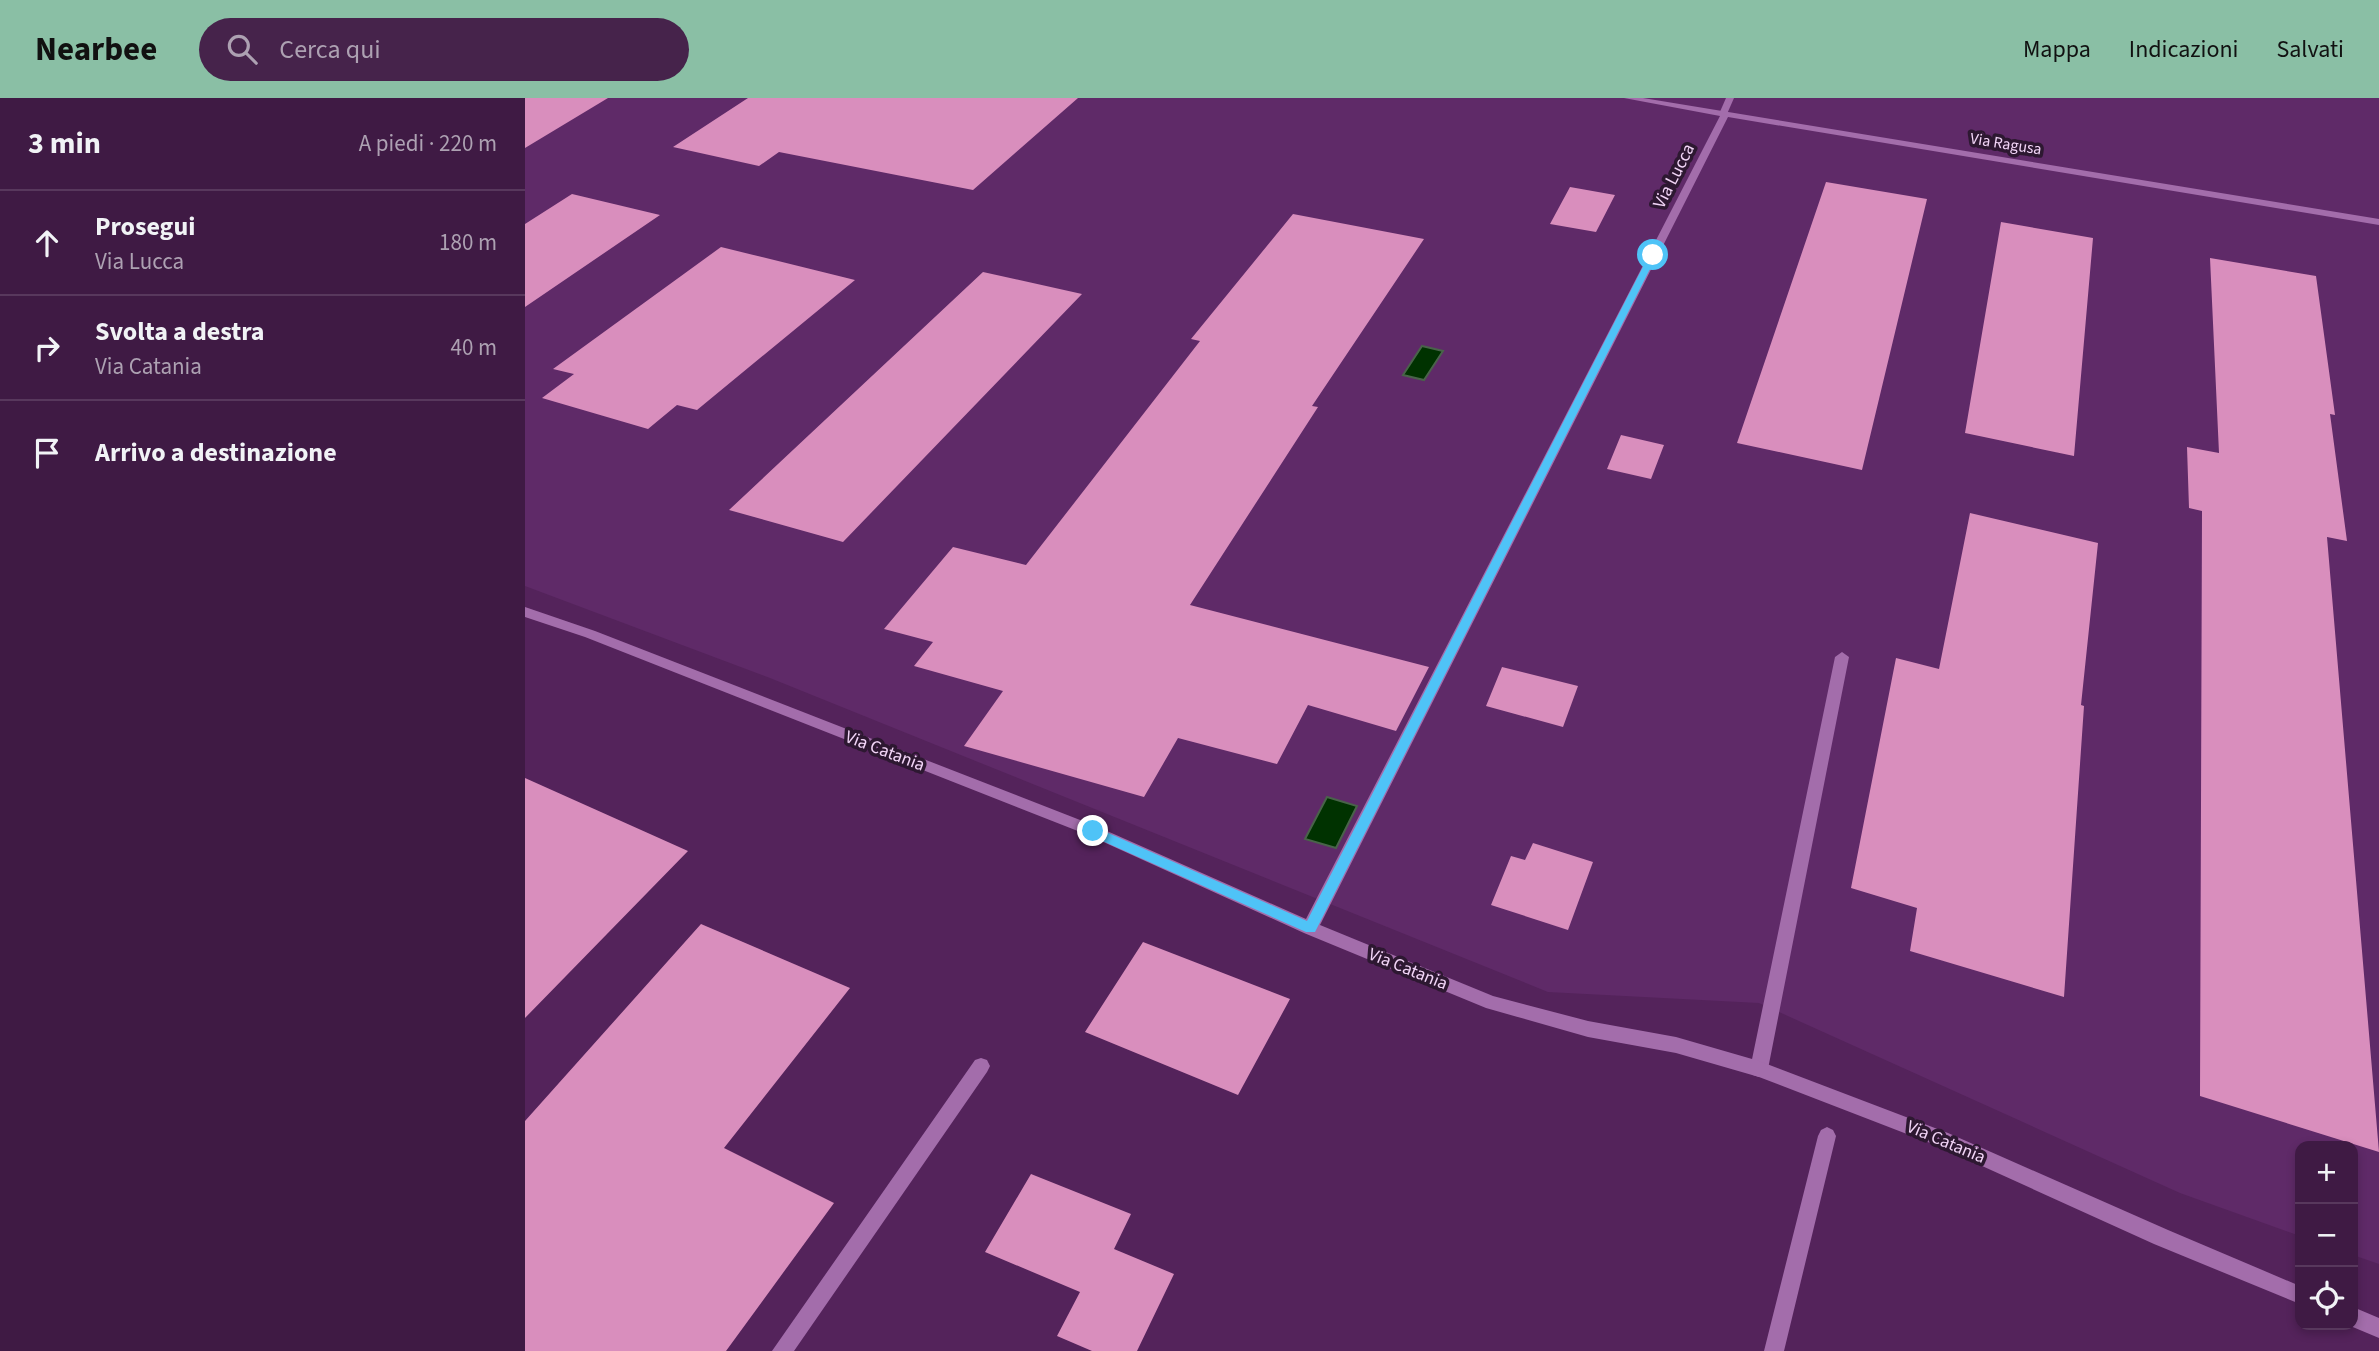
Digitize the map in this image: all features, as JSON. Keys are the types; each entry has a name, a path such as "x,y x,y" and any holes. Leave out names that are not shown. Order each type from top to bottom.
{"street":[{"name":"Via Ragusa","path":"1628,98 2379,222"},
{"name":"Via Lucca","path":"1310,928 1730,98"},
{"name":"Via Catania","path":"525,612 590,634 1046,812 1193,874 1310,928 1523,1013 1676,1045 1759,1069 1942,1139 2161,1237 2295,1293"},
{"path":"1759,1069 1842,657"},
{"path":"782,1351 981,1066"},
{"path":"1774,1351 1827,1136"},
{"path":"2358,1319 2379,1328"}],"shaded area":[{"path":"525,98 2379,98 2379,1264 2358,1257 2358,1141 2295,1141 2295,1234 2180,1193 1759,1003 1548,992 770,678 525,586"},
{"path":"1422,346 1443,351 1424,380 1403,375"},
{"path":"1327,797 1357,806 1336,848 1305,839"}],"building":[{"path":"525,98 608,98 525,148"},
{"path":"748,98 1078,98 973,190 779,152 759,166 673,147"},
{"path":"1826,182 1927,199 1862,470 1737,443"},
{"path":"1570,187 1615,195 1596,232 1550,224"},
{"path":"572,194 660,215 525,307 525,224"},
{"path":"1293,214 1424,239 1312,406 1318,407 1190,605 1429,667 1396,731 1308,705 1277,764 1178,738 1144,797 964,746 1003,691 914,666 933,642 884,629 953,547 1026,565 1200,341 1191,339"},
{"path":"2001,222 2093,238 2074,456 1965,433"},
{"path":"721,247 855,280 697,410 677,405 648,429 542,398 574,374 553,369"},
{"path":"2210,258 2316,276 2335,415 2330,414 2347,541 2327,537 2379,1152 2358,1145 2358,1141 2344,1141 2200,1096 2202,511 2189,508 2187,447 2219,453"},
{"path":"983,272 1082,294 843,542 729,510"},
{"path":"1621,435 1664,445 1651,479 1607,469"},
{"path":"1970,513 2098,543 2081,705 2084,706 2064,997 1910,951 1917,908 1851,888 1896,658 1939,669"},
{"path":"1502,667 1578,686 1563,727 1486,706"},
{"path":"525,778 688,851 525,1018"},
{"path":"1533,843 1593,862 1568,930 1491,905 1511,856 1525,860"},
{"path":"701,924 850,988 724,1148 834,1203 726,1351 525,1351 525,1121"},
{"path":"1143,942 1290,999 1238,1095 1085,1032"},
{"path":"1031,1174 1131,1214 1114,1249 1174,1274 1137,1351 1092,1351 1057,1336 1080,1292 985,1252"}],"route":[{"path":"1093,831 1310,928 1653,255"}]}
